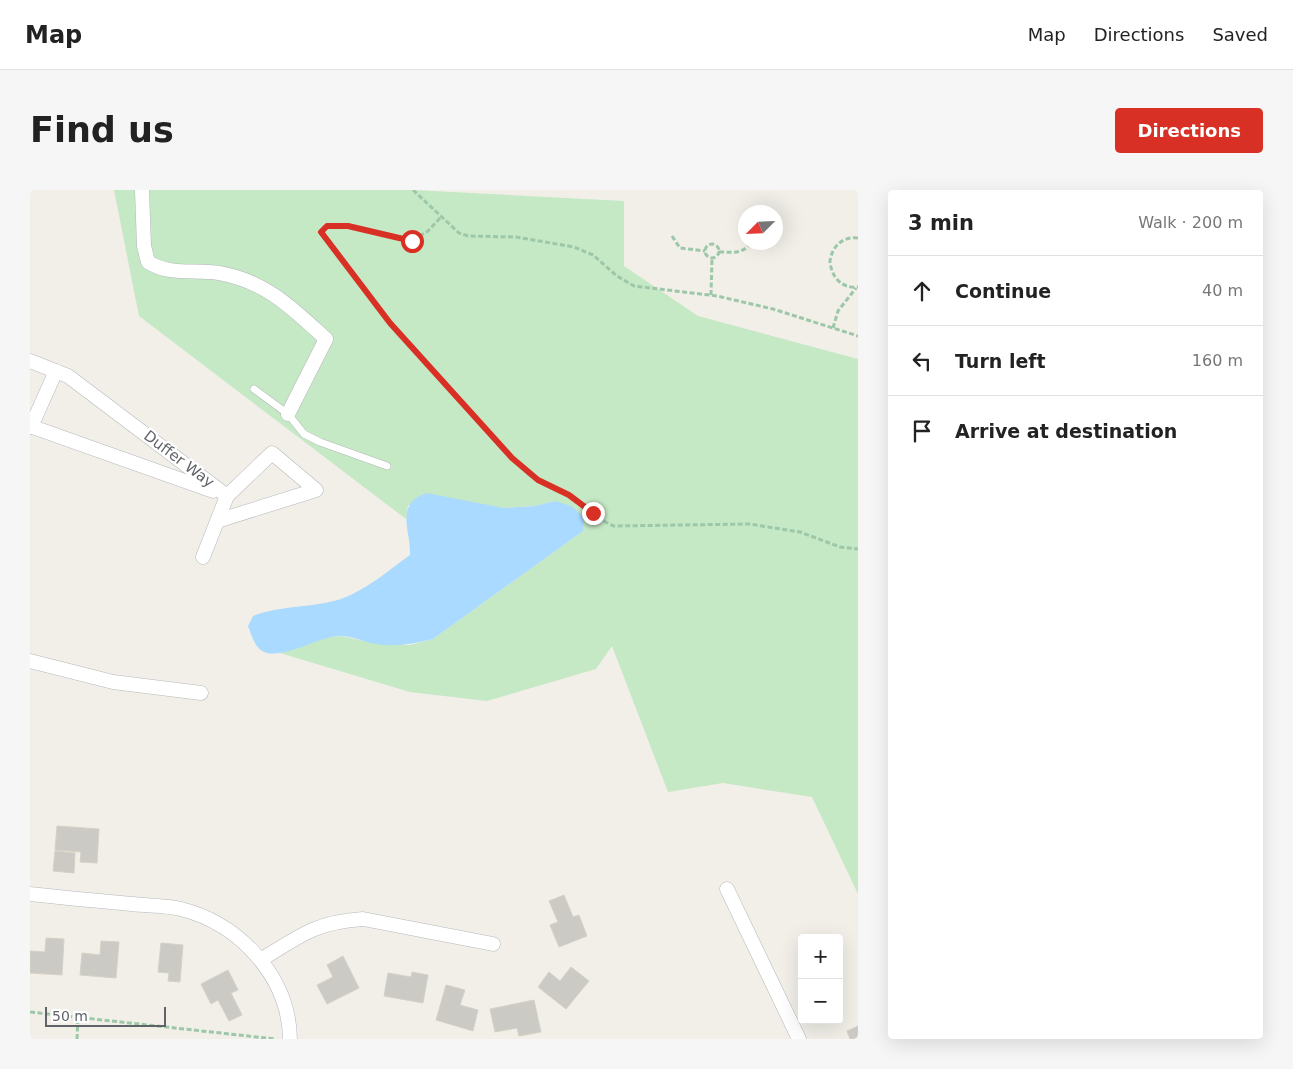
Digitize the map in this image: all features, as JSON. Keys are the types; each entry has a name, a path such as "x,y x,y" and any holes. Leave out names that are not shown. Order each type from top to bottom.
{"street":[{"path":"142,190 144,246 148,262 167,271 219,273 263,288 281,298 326,339 288,414"},
{"name":"Duffer Way","path":"30,361 68,376 227,496"},
{"path":"31,426 56,371"},
{"name":"Duffer Way","path":"31,426 227,496"},
{"path":"203,557 217,521 227,496 272,453 316,490 217,521"},
{"path":"30,661 114,682 201,693"},
{"path":"727,889 799,1039"},
{"path":"30,894 179,909 208,919 238,938 262,959 281,993 290,1027 290,1039"},
{"path":"262,959 321,925 342,920 364,919 493,944"}],"lane":[{"path":"254,389 288,414 304,434 320,442 387,466"}],"path":[{"path":"413,190 440,218 459,234 553,242 584,250 600,260 617,276 634,286 711,295 773,309 858,336"},
{"path":"440,218 428,231 412,241 348,226 327,226 321,232 390,323 528,474 573,498 600,520 614,526 749,524 800,532 840,547 858,549"},
{"path":"672,236 680,248 705,251"},
{"path":"833,328 838,311 857,287 846,285 836,278 830,261 837,245 847,238 858,238"},
{"path":"705,251 707,246 713,245 717,246 719,252"},
{"path":"719,252 740,252 742,250"},
{"path":"705,251 707,256 712,258"},
{"path":"712,258 717,256 719,252"},
{"path":"711,295 712,258"},
{"path":"30,1012 276,1039"},
{"path":"76,1039 78,1017"}],"green space":[{"path":"114,190 413,190 624,201 624,266 698,316 858,359 858,894 812,797 723,783 668,792 612,646 596,669 487,701 410,692 280,653 324,638 341,636 377,644 410,645 433,639 583,531 555,501 535,506 504,508 465,502 408,505 406,519 139,316"}],"water":[{"path":"426,493 504,508 535,506 555,501 571,506 584,517 583,531 433,639 412,644 390,645 338,636 329,637 293,650 275,654 267,653 260,649 248,626 253,616 264,612 341,599 368,585 410,555 406,519 407,511 410,504 416,498"}],"building":[{"path":"57,826 99,829 97,863 80,862 81,852 55,850"},
{"path":"55,851 75,853 74,873 53,871"},
{"path":"564,895 573,917 579,915 587,936 559,947 550,925 558,922 549,901"},
{"path":"46,938 64,939 62,975 30,973 30,951 45,952"},
{"path":"101,941 119,942 116,978 80,975 82,953 100,955"},
{"path":"161,943 183,945 180,982 168,981 169,973 158,972"},
{"path":"343,956 359,988 327,1004 317,985 333,977 327,965"},
{"path":"571,967 589,981 566,1009 538,987 549,972 560,981"},
{"path":"228,970 238,990 231,993 242,1015 229,1021 218,1000 211,1004 201,984"},
{"path":"412,972 428,975 423,1003 384,996 388,973 411,977"},
{"path":"446,985 465,990 460,1005 478,1010 473,1031 436,1020"},
{"path":"534,1000 541,1032 519,1036 517,1028 495,1032 490,1009"},
{"path":"858,1026 858,1039 850,1039 847,1031"}],"route":[{"path":"412,241 348,226 327,226 321,232 390,323 512,458 528,474 551,488 569,495 593,513"}]}
